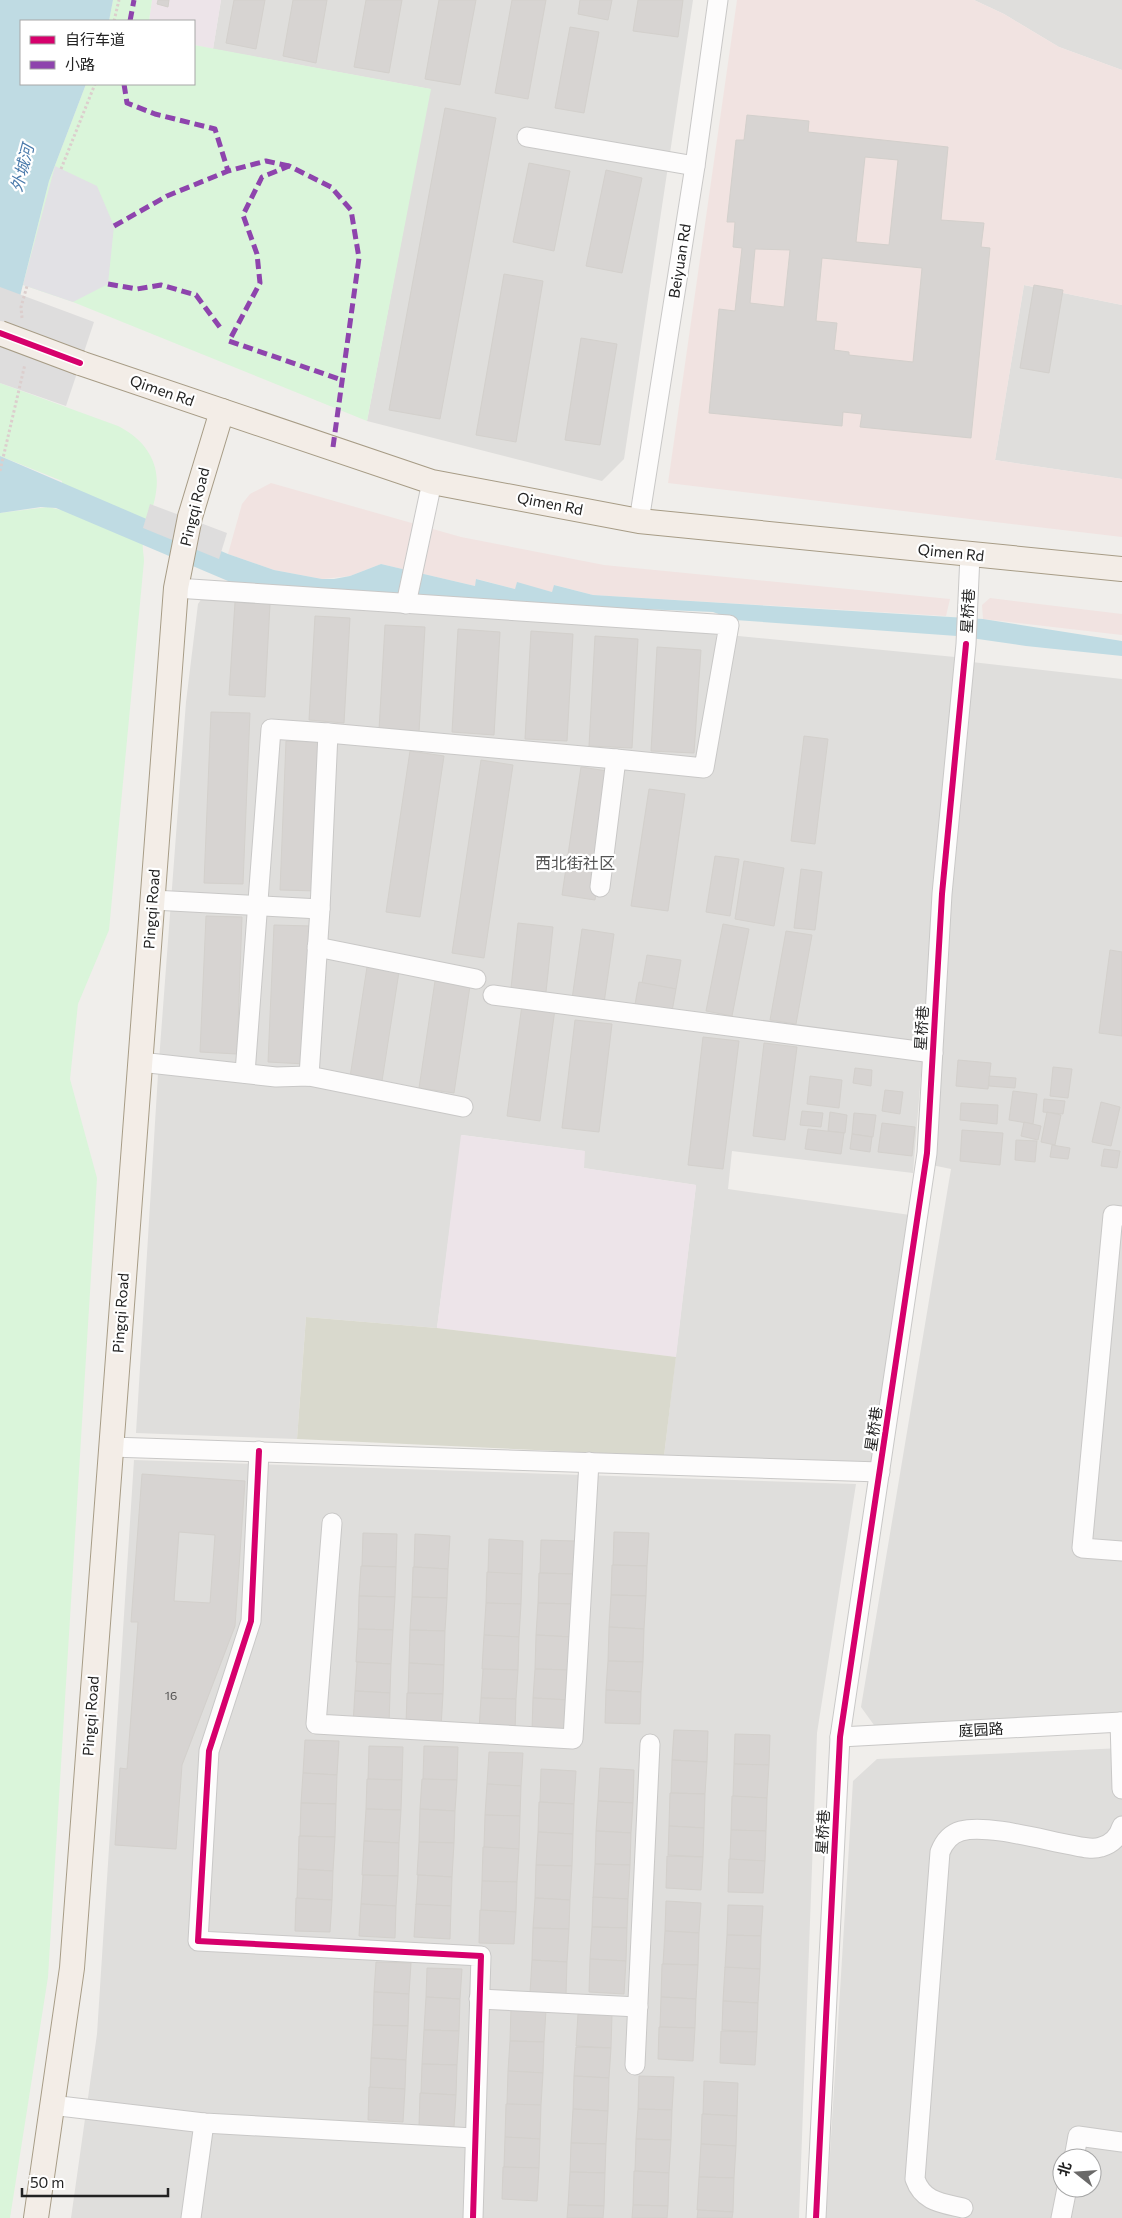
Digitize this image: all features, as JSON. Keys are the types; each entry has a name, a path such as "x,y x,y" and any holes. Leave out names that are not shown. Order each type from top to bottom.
{"main road":[{"name":"Qimen Rd","path":"0,333 80,363 432,482 639,521 1122,569"},
{"name":"Pingqi Road","path":"36,2218 72,1968 176,588 186,546 190,517 222,411"}],"street":[{"name":"Beiyuan Rd","path":"639,521 695,166 718,0"},
{"path":"527,136 695,166"},
{"path":"407,602 432,482"},
{"name":"星桥巷","path":"816,2218 840,1737 927,1153 942,894 966,644 970,555"},
{"path":"176,588 729,625 704,768 328,732 272,729 245,1073"},
{"path":"309,1076 318,947 328,732"},
{"path":"600,887 616,759"},
{"path":"153,900 320,909"},
{"path":"318,947 476,979"},
{"path":"493,995 933,1053"},
{"path":"140,1062 276,1076 309,1076 464,1107"},
{"path":"1122,1216 1113,1215 1082,1548 1122,1551"},
{"path":"111,1447 880,1472"},
{"path":"258,1452 251,1621 208,1752 198,1941 481,1956 473,2218"},
{"path":"332,1523 316,1724 573,1739 588,1462"},
{"path":"1121,1722 1122,1789"},
{"name":"庭园路","path":"840,1737 1121,1722"},
{"path":"634,2065 650,1744"},
{"path":"962,2208 930,2200 918,2187 915,2179 940,1852 944,1843 960,1831 988,1830 1093,1849 1110,1843 1117,1837 1122,1826"},
{"path":"479,1999 638,2007"},
{"path":"51,2105 204,2123 474,2138"},
{"path":"191,2218 204,2123"},
{"path":"1076,2148 1078,2136 1122,2142"},
{"path":"1061,2218 1065,2198"}],"path":[{"path":"114,20 119,0"},
{"path":"61,169 95,85"},
{"path":"23,326 21,308 27,286"},
{"path":"0,471 26,362"}],"shaded area":[{"path":"152,0 221,0 213,49 195,45 195,20 149,20"},
{"path":"221,0 693,0 624,459 602,481 367,421 430,89 213,49"},
{"path":"737,0 974,0 1004,14 1059,47 1122,70 1122,305 1024,285 995,460 1122,479 1122,537 668,483"},
{"path":"974,0 1122,0 1122,70 1059,47 1004,14"},
{"path":"55,166 97,186 114,226 108,284 73,302 23,285"},
{"path":"1024,285 1122,305 1122,479 995,460"},
{"path":"271,483 461,537 604,565 950,599 946,616 593,595 555,585 552,592 517,583 515,589 477,579 475,586 381,564 350,576 322,579 274,570 228,554 242,504 250,494"},
{"path":"204,595 717,631 712,700 718,634 955,657 913,1173 732,1151 728,1189 910,1215 874,1466 664,1456 696,1185 583,1168 584,1151 462,1135 437,1328 306,1317 297,1439 136,1433 158,1074 186,702 198,604"},
{"path":"990,598 1122,614 1122,635 983,619 982,605"},
{"path":"963,661 1122,679 1122,1723 884,1739 861,1707 951,1169 922,1163"},
{"path":"461,1135 585,1151 584,1168 696,1185 676,1357 437,1328"},
{"path":"306,1317 437,1328 676,1357 664,1456 297,1439"},
{"path":"134,1460 856,1484 817,1733 799,2218 71,2218 97,2034"},
{"path":"1122,1748 1122,2218 826,2218 853,1781 877,1759"}],"green space":[{"path":"113,0 152,0 149,20 109,20"},
{"path":"195,45 431,89 367,421 73,302 23,285 49,181 86,85 195,85"},
{"path":"0,383 127,431 149,453 156,471 157,481 155,498 143,542 144,561 109,930 78,1004 70,1079 97,1178 48,1977 10,2218 0,2218 0,513 48,507 61,510 62,481 0,456"}],"water":[{"name":"外城河","path":"0,0 113,0 109,20 20,20 20,85 86,85 49,181 0,376"},
{"path":"0,456 228,554 274,570 322,579 350,576 381,564 475,586 476,579 515,589 517,582 552,592 554,585 593,595 983,619 1122,641 1122,656 1026,646 957,636 735,620 713,612 287,594 228,581 56,508 41,507 0,513"}],"pier":[{"path":"0,287 94,322 66,406 0,383"},
{"path":"150,504 227,533 219,559 143,528"}],"building":[{"path":"158,0 169,0 168,7 157,4"},
{"path":"234,0 265,0 256,49 226,43"},
{"path":"293,0 327,0 316,63 283,56"},
{"path":"366,0 402,0 389,73 354,67"},
{"path":"439,0 476,0 460,85 425,79"},
{"path":"512,0 546,0 528,99 495,93"},
{"path":"580,0 612,0 608,20 578,14"},
{"path":"638,0 683,0 678,37 633,31"},
{"path":"570,27 599,32 584,113 555,108"},
{"path":"445,108 496,118 440,419 389,410"},
{"path":"747,115 809,121 808,132 948,147 941,220 984,223 981,247 990,248 971,438 860,427 862,414 843,412 842,426 709,413 719,309 735,311 742,248 733,247 735,222 727,222 736,140 744,140","holes":["865,157 898,160 889,245 856,242","755,249 790,250 784,307 750,303","822,258 922,268 913,362 849,355 849,352 834,350 837,323 816,321"]},
{"path":"529,163 570,171 554,251 513,242"},
{"path":"606,170 642,178 622,273 586,266"},
{"path":"504,274 543,281 516,442 476,435"},
{"path":"1034,285 1063,290 1049,373 1020,368"},
{"path":"581,338 617,344 600,445 565,440"},
{"path":"235,602 270,604 265,697 229,695"},
{"path":"315,616 350,618 344,723 309,720"},
{"path":"385,625 425,627 419,732 379,730"},
{"path":"458,629 500,632 494,735 452,732"},
{"path":"531,631 573,634 567,741 525,739"},
{"path":"595,636 638,639 632,748 589,746"},
{"path":"657,647 701,650 694,753 651,751"},
{"path":"211,712 250,713 243,884 204,883"},
{"path":"804,736 828,739 815,844 791,841"},
{"path":"286,741 324,742 318,891 280,890"},
{"path":"410,751 444,756 420,917 386,912"},
{"path":"481,760 513,765 484,958 452,953"},
{"path":"581,767 614,772 595,900 562,895"},
{"path":"649,789 685,794 668,911 631,906"},
{"path":"715,856 739,859 730,916 706,912"},
{"path":"744,861 784,868 774,926 735,919"},
{"path":"801,869 822,872 815,930 794,928"},
{"path":"206,916 242,917 237,1054 200,1052"},
{"path":"518,923 553,927 546,992 511,988"},
{"path":"723,924 749,929 732,1016 706,1011"},
{"path":"274,925 311,926 305,1064 268,1062"},
{"path":"582,929 614,934 604,1003 572,999"},
{"path":"786,931 812,935 796,1024 770,1020"},
{"path":"1110,950 1122,952 1122,1036 1099,1033"},
{"path":"647,955 681,960 676,989 642,983"},
{"path":"367,967 399,972 382,1081 350,1077"},
{"path":"435,981 470,986 454,1093 419,1088"},
{"path":"639,982 676,989 671,1017 634,1010"},
{"path":"522,1005 555,1009 540,1121 507,1116"},
{"path":"575,1020 612,1024 599,1132 562,1128"},
{"path":"703,1037 739,1041 723,1169 688,1165"},
{"path":"764,1043 797,1047 785,1140 753,1136"},
{"path":"958,1060 991,1063 988,1089 956,1086"},
{"path":"1053,1067 1072,1069 1068,1098 1050,1096"},
{"path":"855,1068 872,1070 871,1086 853,1083"},
{"path":"810,1076 842,1080 839,1108 807,1104"},
{"path":"989,1076 1016,1078 1015,1088 989,1086"},
{"path":"885,1090 903,1092 900,1114 882,1111"},
{"path":"1013,1091 1037,1094 1033,1124 1009,1120"},
{"path":"1044,1099 1065,1101 1063,1114 1043,1112"},
{"path":"1101,1102 1120,1107 1111,1146 1092,1142"},
{"path":"961,1103 998,1105 997,1124 960,1120"},
{"path":"802,1111 823,1113 821,1127 800,1125"},
{"path":"830,1112 847,1115 845,1133 828,1131"},
{"path":"1047,1112 1061,1115 1055,1145 1041,1142"},
{"path":"854,1113 876,1115 873,1137 852,1134"},
{"path":"1024,1122 1041,1126 1038,1140 1021,1136"},
{"path":"882,1123 915,1127 912,1156 878,1152"},
{"path":"808,1129 844,1133 841,1154 805,1149"},
{"path":"962,1130 1003,1133 1000,1165 960,1161"},
{"path":"852,1134 872,1137 870,1152 850,1149"},
{"path":"1016,1140 1037,1141 1035,1162 1015,1160"},
{"path":"1052,1145 1070,1148 1068,1159 1050,1157"},
{"path":"1104,1149 1120,1151 1117,1168 1101,1166"},
{"path":"142,1474 245,1481 235,1626 182,1765 176,1849 115,1845 120,1768 127,1769 138,1622 131,1622","holes":["179,1532 215,1535 210,1603 174,1601"]},
{"path":"614,1532 649,1533 647,1566 613,1565"},
{"path":"363,1533 397,1534 396,1567 362,1566"},
{"path":"415,1534 450,1536 448,1569 414,1567"},
{"path":"489,1539 523,1541 522,1574 488,1573"},
{"path":"541,1540 575,1541 574,1574 540,1573"},
{"path":"612,1565 647,1566 646,1596 611,1595"},
{"path":"361,1566 396,1567 395,1597 359,1596"},
{"path":"413,1567 448,1569 447,1598 412,1597"},
{"path":"487,1572 522,1574 521,1604 486,1603"},
{"path":"539,1573 574,1574 573,1604 538,1603"},
{"path":"611,1595 646,1596 644,1629 609,1627"},
{"path":"359,1596 395,1597 393,1630 358,1629"},
{"path":"412,1597 447,1598 445,1631 410,1630"},
{"path":"486,1603 521,1604 519,1637 484,1635"},
{"path":"538,1603 573,1604 571,1637 536,1635"},
{"path":"609,1627 644,1629 643,1662 608,1661"},
{"path":"358,1629 393,1630 391,1664 356,1662"},
{"path":"410,1630 445,1631 444,1665 409,1663"},
{"path":"484,1635 519,1637 518,1670 482,1669"},
{"path":"536,1635 571,1637 570,1670 535,1669"},
{"path":"608,1661 643,1662 641,1692 606,1690"},
{"path":"357,1662 391,1664 390,1693 355,1691"},
{"path":"409,1663 444,1665 443,1694 408,1693"},
{"path":"483,1669 518,1670 516,1699 481,1698"},
{"path":"535,1669 570,1670 569,1700 533,1698"},
{"path":"606,1690 641,1692 640,1724 605,1723"},
{"path":"355,1691 390,1693 389,1725 353,1724"},
{"path":"407,1693 443,1694 441,1727 406,1725"},
{"path":"481,1698 516,1699 515,1732 479,1730"},
{"path":"533,1698 569,1700 567,1732 532,1731"},
{"path":"674,1730 708,1731 707,1762 672,1760"},
{"path":"735,1734 770,1735 769,1765 734,1764"},
{"path":"305,1740 339,1741 337,1775 303,1773"},
{"path":"369,1746 403,1747 402,1780 368,1779"},
{"path":"424,1746 458,1747 457,1780 423,1779"},
{"path":"489,1752 523,1753 521,1786 487,1784"},
{"path":"672,1760 707,1762 705,1794 671,1793"},
{"path":"734,1764 769,1765 767,1798 733,1796"},
{"path":"600,1768 634,1770 633,1803 598,1801"},
{"path":"541,1769 576,1771 574,1804 540,1802"},
{"path":"303,1773 337,1775 336,1804 301,1803"},
{"path":"367,1779 402,1780 401,1810 366,1809"},
{"path":"422,1779 457,1780 455,1811 420,1809"},
{"path":"487,1784 521,1786 520,1816 485,1815"},
{"path":"670,1793 705,1794 704,1828 669,1826"},
{"path":"732,1796 767,1798 766,1831 731,1830"},
{"path":"598,1801 633,1803 631,1833 596,1831"},
{"path":"539,1802 574,1804 573,1834 538,1832"},
{"path":"301,1803 336,1804 335,1837 300,1836"},
{"path":"366,1809 401,1810 399,1843 364,1841"},
{"path":"420,1809 455,1811 454,1843 419,1842"},
{"path":"485,1815 520,1816 519,1849 484,1847"},
{"path":"669,1826 704,1828 703,1857 668,1855"},
{"path":"731,1830 766,1831 765,1861 730,1859"},
{"path":"596,1831 631,1833 630,1865 595,1864"},
{"path":"538,1832 573,1834 572,1866 536,1865"},
{"path":"299,1836 335,1837 333,1871 298,1869"},
{"path":"364,1841 399,1843 398,1876 362,1875"},
{"path":"419,1842 454,1843 452,1877 417,1875"},
{"path":"483,1847 519,1849 517,1882 482,1881"},
{"path":"667,1856 703,1857 701,1890 666,1888"},
{"path":"729,1859 765,1861 763,1893 728,1892"},
{"path":"595,1864 630,1865 628,1899 593,1898"},
{"path":"536,1865 572,1866 570,1900 535,1898"},
{"path":"298,1869 333,1871 332,1900 297,1899"},
{"path":"363,1875 398,1876 396,1906 361,1904"},
{"path":"418,1875 452,1877 451,1906 416,1905"},
{"path":"482,1881 517,1882 516,1912 481,1910"},
{"path":"593,1897 628,1899 627,1928 592,1927"},
{"path":"296,1898 332,1900 330,1932 295,1931"},
{"path":"535,1898 570,1900 569,1929 533,1928"},
{"path":"666,1901 701,1903 699,1933 665,1931"},
{"path":"361,1904 396,1906 395,1938 359,1936"},
{"path":"416,1904 451,1906 450,1939 414,1937"},
{"path":"728,1905 763,1906 761,1936 727,1935"},
{"path":"480,1910 516,1912 514,1944 479,1943"},
{"path":"592,1927 627,1928 626,1961 590,1959"},
{"path":"533,1928 569,1929 567,1962 532,1960"},
{"path":"665,1931 699,1933 698,1965 663,1964"},
{"path":"727,1935 761,1936 760,1969 725,1968"},
{"path":"590,1959 626,1961 624,1994 589,1992"},
{"path":"532,1960 567,1962 566,1995 530,1993"},
{"path":"376,1962 411,1963 409,1994 374,1992"},
{"path":"662,1964 698,1965 696,1999 661,1997"},
{"path":"725,1967 760,1969 758,2003 723,2001"},
{"path":"427,1968 462,1969 460,1999 426,1997"},
{"path":"374,1992 409,1994 408,2026 373,2025"},
{"path":"426,1997 460,1999 459,2031 424,2030"},
{"path":"661,1997 696,1999 695,2028 660,2027"},
{"path":"723,2001 758,2003 757,2032 722,2030"},
{"path":"511,2008 546,2010 544,2042 510,2041"},
{"path":"578,2014 612,2015 611,2048 576,2046"},
{"path":"373,2025 408,2026 406,2060 371,2058"},
{"path":"659,2027 695,2028 693,2061 658,2059"},
{"path":"424,2030 459,2031 457,2065 422,2064"},
{"path":"721,2031 757,2032 755,2065 720,2063"},
{"path":"510,2041 544,2042 543,2073 508,2071"},
{"path":"576,2047 611,2048 609,2078 574,2076"},
{"path":"371,2058 406,2060 405,2089 370,2088"},
{"path":"422,2064 457,2065 456,2095 421,2093"},
{"path":"508,2071 543,2073 541,2105 507,2104"},
{"path":"574,2076 609,2078 608,2111 573,2109"},
{"path":"639,2076 674,2077 672,2110 638,2109"},
{"path":"704,2081 738,2083 737,2116 703,2114"},
{"path":"369,2087 405,2089 403,2122 368,2120"},
{"path":"420,2093 456,2095 454,2127 419,2126"},
{"path":"506,2104 541,2105 540,2139 505,2137"},
{"path":"573,2109 608,2111 606,2144 571,2143"},
{"path":"638,2109 672,2110 671,2140 636,2139"},
{"path":"702,2114 737,2116 736,2146 701,2144"},
{"path":"505,2137 540,2139 539,2168 504,2167"},
{"path":"636,2139 671,2140 669,2173 635,2171"},
{"path":"571,2143 606,2144 605,2173 570,2172"},
{"path":"701,2144 736,2146 734,2178 699,2177"},
{"path":"503,2167 539,2168 537,2201 502,2199"},
{"path":"634,2171 669,2173 668,2206 633,2205"},
{"path":"570,2172 605,2173 604,2206 568,2205"},
{"path":"699,2177 734,2178 733,2212 697,2210"},
{"path":"568,2205 604,2206 603,2218 567,2218"},
{"path":"633,2205 668,2206 667,2218 632,2218"},
{"path":"698,2210 733,2212 732,2218 697,2218"}],"marked path":[{"path":"130,20 134,0"},
{"path":"124,85 127,103 155,114 215,129 228,171"},
{"path":"114,226 167,196 228,171 266,161 289,166"},
{"path":"333,447 359,258 351,210 331,187 289,166 262,177 243,215 257,254 260,283 229,341 342,380"},
{"path":"108,284 137,289 161,285 196,295 222,330"}],"cycle path":[{"path":"0,333 80,363"},
{"path":"816,2218 840,1737 927,1153 942,894 966,644"},
{"path":"259,1451 251,1621 209,1751 198,1941 481,1956 473,2218"}],"district":[{"name":"西北街社区","path":"575,863"}]}
